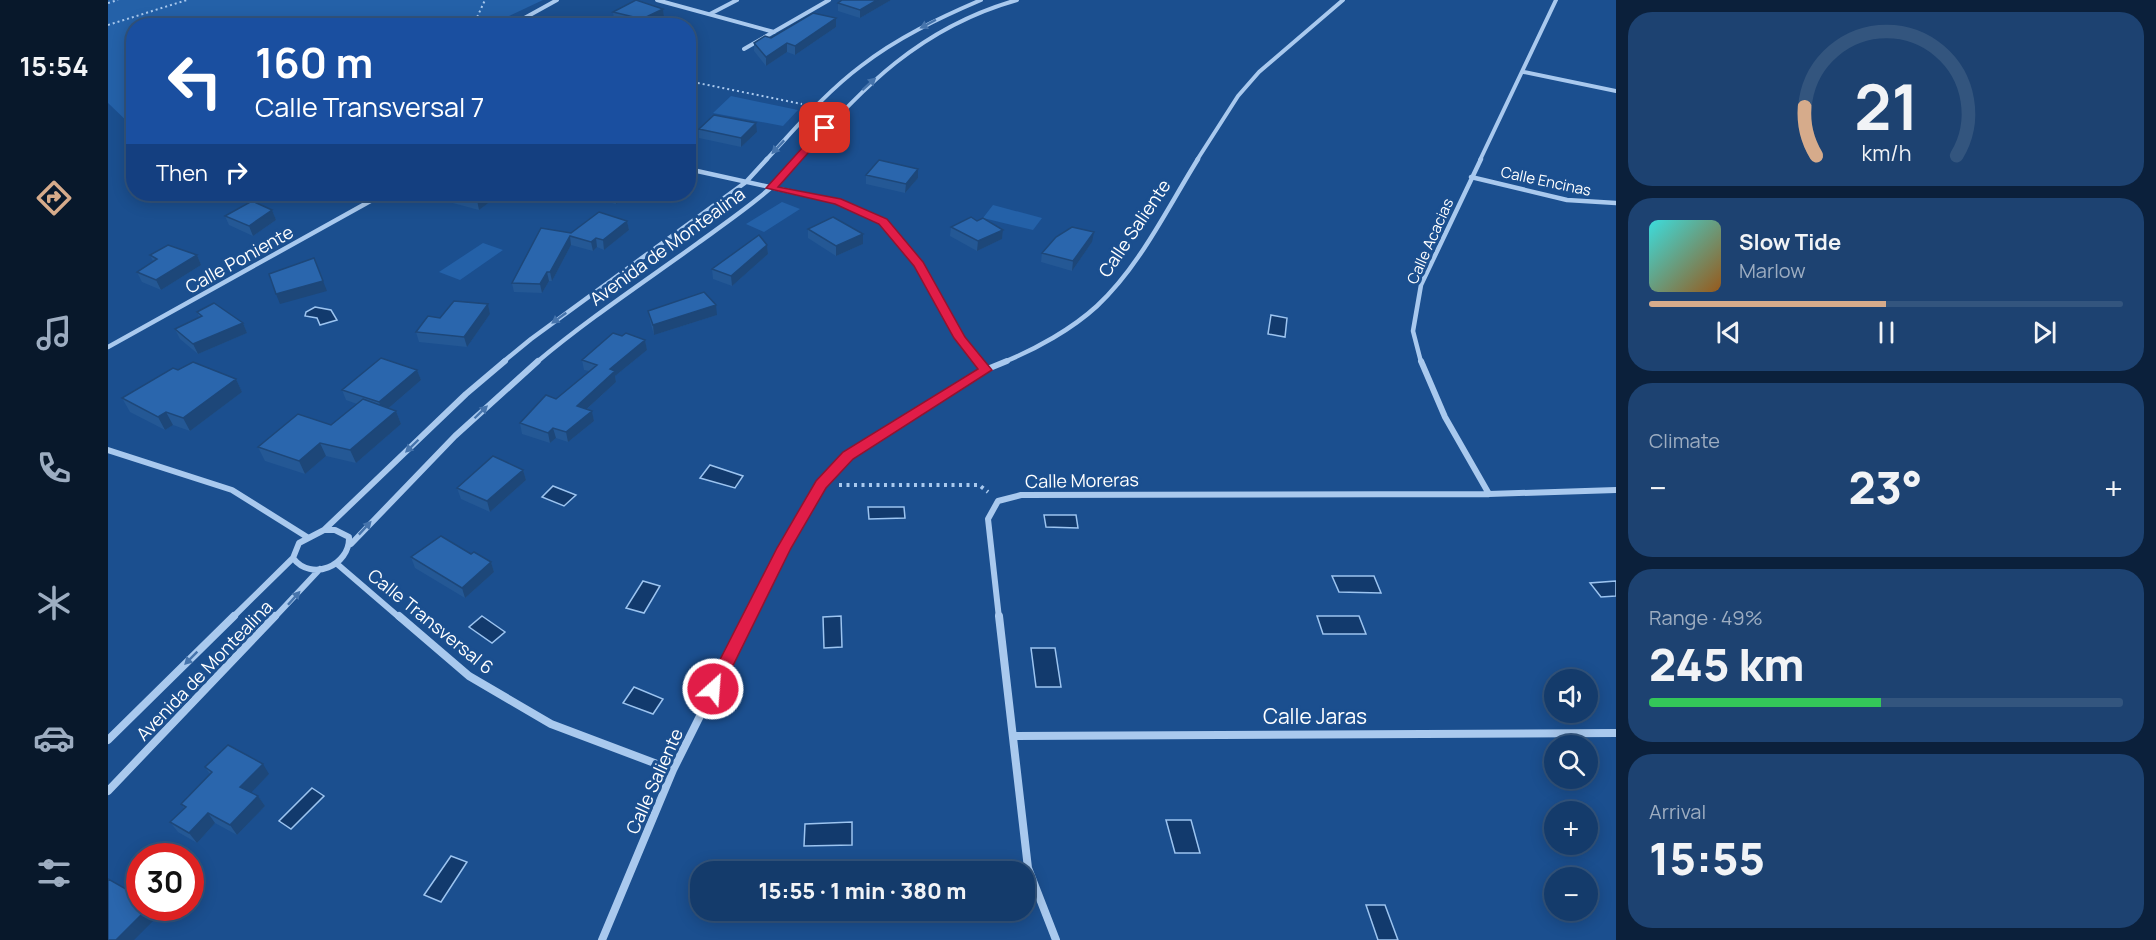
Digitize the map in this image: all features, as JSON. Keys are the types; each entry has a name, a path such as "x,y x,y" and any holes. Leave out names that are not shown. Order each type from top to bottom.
{"street":[{"path":"524,18 557,0"},
{"path":"657,0 774,32"},
{"path":"710,14 737,0"},
{"path":"744,49 829,0"},
{"name":"Avenida de Montealina","path":"324,530 466,394 531,339 746,182 816,107 861,66 928,23 981,0"},
{"name":"Avenida de Montealina","path":"351,543 483,409 567,337 771,188 868,83 901,57 969,17 1017,0"},
{"name":"Calle Saliente","path":"602,940 673,771 784,548 821,484 848,456 985,370 1019,356 1097,306 1124,275 1238,96 1259,72 1343,0"},
{"name":"Calle Acacias","path":"1489,494 1445,417 1423,369 1413,331 1421,285 1471,177 1524,72 1556,0"},
{"path":"1524,72 1616,91"},
{"path":"696,171 838,202 883,222 919,264 960,338 985,370"},
{"name":"Calle Encinas","path":"1471,177 1567,200 1616,203"},
{"name":"Calle Poniente","path":"108,347 370,201"},
{"path":"108,450 232,490 307,537"},
{"name":"Calle Moreras","path":"998,501 1021,495 1489,494 1616,490"},
{"path":"998,501 988,519 1028,868 1056,940"},
{"path":"324,530 343,532 349,537 351,543 344,557 320,569 301,568 293,558 294,550 307,537 324,530"},
{"name":"Avenida de Montealina","path":"108,740 293,558"},
{"name":"Calle Transversal 6","path":"336,563 469,676 551,724 673,771"},
{"name":"Avenida de Montealina","path":"108,791 320,569"},
{"name":"Calle Jaras","path":"1014,736 1616,733"}],"path":[{"path":"108,3 118,0"},
{"path":"130,18 187,0"},
{"path":"477,18 485,0"},
{"path":"108,25 126,19"},
{"path":"696,83 816,107"},
{"path":"821,484 979,485 998,501"}],"shaded area":[{"path":"108,0 543,0 505,18 126,18 126,120 108,103"},
{"path":"731,96 798,110 783,126 713,113"},
{"path":"782,202 800,209 764,232 746,224"},
{"path":"993,205 1042,218 1033,230 983,218"},
{"path":"483,243 503,250 460,280 439,272"},
{"path":"315,307 331,310 337,320 320,325 317,318 305,316 306,312"},
{"path":"1271,315 1287,318 1285,337 1268,334"},
{"path":"710,465 743,476 735,488 700,478"},
{"path":"553,486 576,495 564,506 542,497"},
{"path":"868,507 904,507 905,518 869,519"},
{"path":"1044,515 1076,515 1078,528 1046,527"},
{"path":"1332,576 1374,576 1381,593 1339,592"},
{"path":"643,581 660,586 644,613 626,608"},
{"path":"1616,581 1616,596 1601,597 1590,583"},
{"path":"482,616 505,632 492,643 469,627"},
{"path":"841,616 842,647 824,648 823,617"},
{"path":"1317,616 1359,616 1366,634 1323,634"},
{"path":"1031,648 1055,648 1061,687 1036,687"},
{"path":"634,687 663,699 653,714 623,703"},
{"path":"312,788 324,796 291,829 279,821"},
{"path":"1166,820 1191,820 1200,853 1175,853"},
{"path":"852,822 852,845 804,846 805,824"},
{"path":"451,856 467,862 441,902 424,895"},
{"path":"1366,905 1385,905 1398,940 1378,940"}],"building":[{"path":"636,0 663,9 644,18 613,12"},
{"path":"842,0 877,0 860,10 838,3"},
{"path":"813,13 836,18 795,46 787,43 766,57 754,43 765,36 771,38"},
{"path":"714,115 756,123 741,138 699,129"},
{"path":"879,160 918,169 906,184 866,175"},
{"path":"252,201 272,210 249,226 225,216"},
{"path":"599,212 627,221 603,240 596,238 591,242 570,236 550,272 547,272 540,284 512,283 541,228 571,233"},
{"path":"833,217 863,234 836,246 808,229"},
{"path":"971,217 977,221 983,218 1003,230 978,241 951,227"},
{"path":"1072,227 1094,232 1073,261 1042,253 1056,237"},
{"path":"759,235 767,245 731,276 712,269"},
{"path":"168,245 197,255 156,280 137,272 157,259 150,255"},
{"path":"314,258 323,281 276,294 269,274"},
{"path":"704,292 716,305 653,325 648,311"},
{"path":"454,301 488,304 464,337 416,332 428,316 440,318"},
{"path":"214,303 243,323 193,344 175,329 202,316 197,312"},
{"path":"613,333 622,336 626,333 645,340 610,369 615,371 577,406 592,411 566,432 553,428 548,433 520,423 546,395 556,399 597,365 582,360"},
{"path":"381,358 417,370 379,402 342,390"},
{"path":"193,362 236,379 183,418 166,412 158,417 122,398 173,368 178,370"},
{"path":"363,399 396,411 350,450 320,443 299,461 258,447 298,414 331,425"},
{"path":"493,456 523,470 487,501 457,488"},
{"path":"441,536 471,554 474,552 491,562 462,588 411,557"},
{"path":"228,745 263,764 240,787 258,796 230,825 208,813 189,833 170,822 186,807 181,804 212,772 205,767"},
{"path":"108,879 126,889 126,921 135,921 116,940 108,940"}],"route":[{"path":"713,689 784,548 821,484 848,456 985,370 960,338 919,264 902,241 883,222 866,212 838,202 771,188 825,128"}]}
